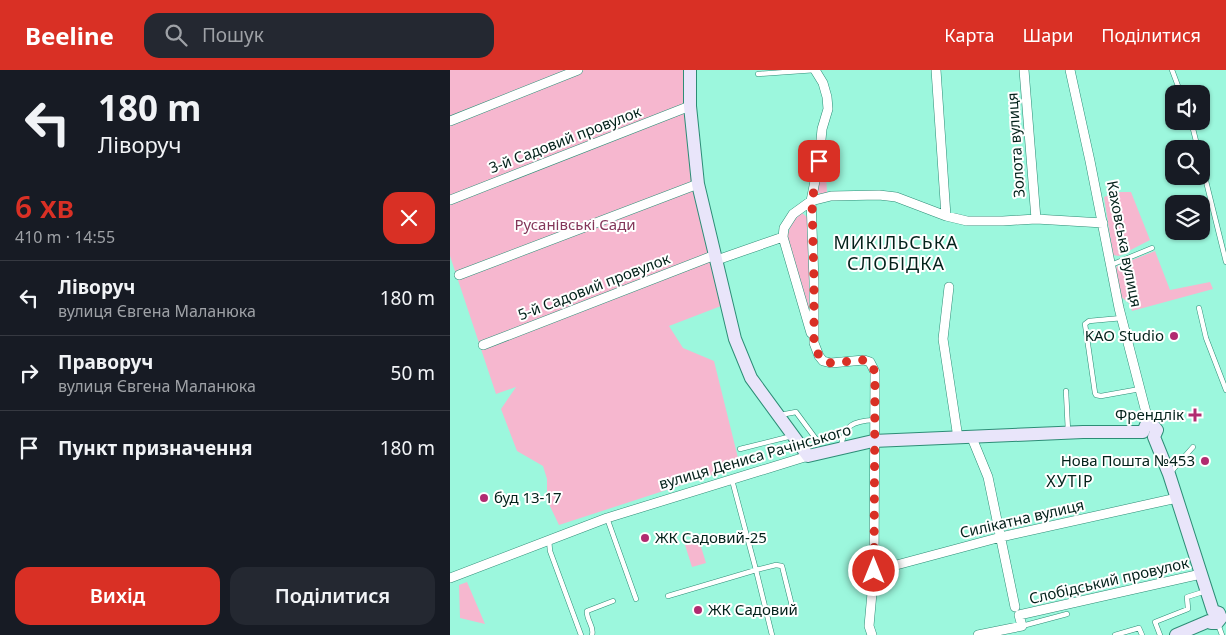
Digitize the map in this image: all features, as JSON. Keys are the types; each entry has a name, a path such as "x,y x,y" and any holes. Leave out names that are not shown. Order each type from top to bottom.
{"main road":[{"path":"690,70 690,106 698,184 735,339 751,378 808,456"},
{"name":"вулиця Дениса Рачінського","path":"808,456 873,441 1149,431"},
{"name":"Каховська вулиця","path":"1149,431 1169,474 1216,622"},
{"path":"1176,635 1216,622"}],"street":[{"path":"450,121 578,70"},
{"path":"814,343 812,201 822,129 828,109 828,97 823,83 815,70"},
{"path":"936,70 946,216"},
{"name":"Золота вулиця","path":"1024,70 1036,219"},
{"name":"Каховська вулиця","path":"1070,70 1103,222 1110,265 1149,431"},
{"name":"3-й Садовий провулок","path":"450,200 690,106"},
{"path":"459,275 698,184"},
{"path":"872,635 869,626 874,571 873,441 875,372 870,362 864,360 831,363 823,361 819,356 783,237 784,228 788,220 793,214 812,201 831,196 879,195 896,197 946,216 966,221 1036,219 1103,222"},
{"name":"5-й Садовий провулок","path":"483,345 716,257 783,237"},
{"path":"949,287 943,339 958,438"},
{"path":"972,438 988,477 1015,607"},
{"name":"вулиця Дениса Рачінського","path":"450,578 607,518 808,456"},
{"name":"Силікатна вулиця","path":"874,571 1001,537 1177,498"},
{"name":"Слобідський провулок","path":"978,635 1007,632 1022,626 1019,616 1201,574"}],"lane":[{"path":"758,74 815,70"},
{"path":"1172,70 1178,85"},
{"path":"1207,185 1226,262"},
{"path":"1110,265 1152,248"},
{"path":"1199,308 1206,338 1226,390"},
{"path":"1122,318 1089,321 1085,324 1095,393 1101,396 1140,389"},
{"path":"1066,391 1068,433"},
{"path":"778,416 796,412 816,439"},
{"path":"840,448 846,429 857,422 874,420"},
{"path":"740,449 792,436"},
{"path":"1169,474 1193,447"},
{"path":"732,480 772,635"},
{"path":"607,518 636,599"},
{"path":"549,539 550,551 581,635"},
{"path":"668,596 776,565 782,566 792,606"},
{"path":"1160,635 1155,622 1188,609 1187,597 1206,591"},
{"path":"592,635 593,630 586,614 587,611 613,601"},
{"path":"1022,626 1066,614"},
{"path":"1115,635 1139,628 1142,635"}],"green space":[{"name":"Русанівські Сади","path":"450,70 687,70 721,306 669,326 683,348 714,361 740,466 559,525 547,500 547,479 543,466 517,451 501,409 516,387 496,394 450,256"},
{"path":"825,157 827,192 823,195 817,192 822,158"},
{"path":"1118,192 1131,192 1150,240 1119,256 1113,255 1104,197"},
{"path":"802,213 807,217 809,223 811,325 787,237 790,227"},
{"path":"1155,251 1170,290 1210,282 1213,289 1132,311 1130,304 1120,296 1115,271 1117,266"},
{"path":"699,540 706,563 692,567 685,545"},
{"path":"467,582 485,624 460,618 459,585"}],"place":[{"name":"KAO Studio","path":"1174,336"},
{"name":"Френдлік","path":"1195,415"},
{"name":"Нова Пошта №453","path":"1205,461"},
{"name":"буд 13-17","path":"484,498"},
{"name":"ЖК Садовий-25","path":"645,538"},
{"name":"ЖК Садовий","path":"698,610"}],"district":[{"name":"МИКІЛЬСЬКА СЛОБІДКА","path":"896,253"},
{"name":"ХУТІР","path":"1070,481"}],"route":[{"path":"819,161 812,201 814,343 823,361 831,363 864,360 870,362 875,372 873,441 874,571"}]}
